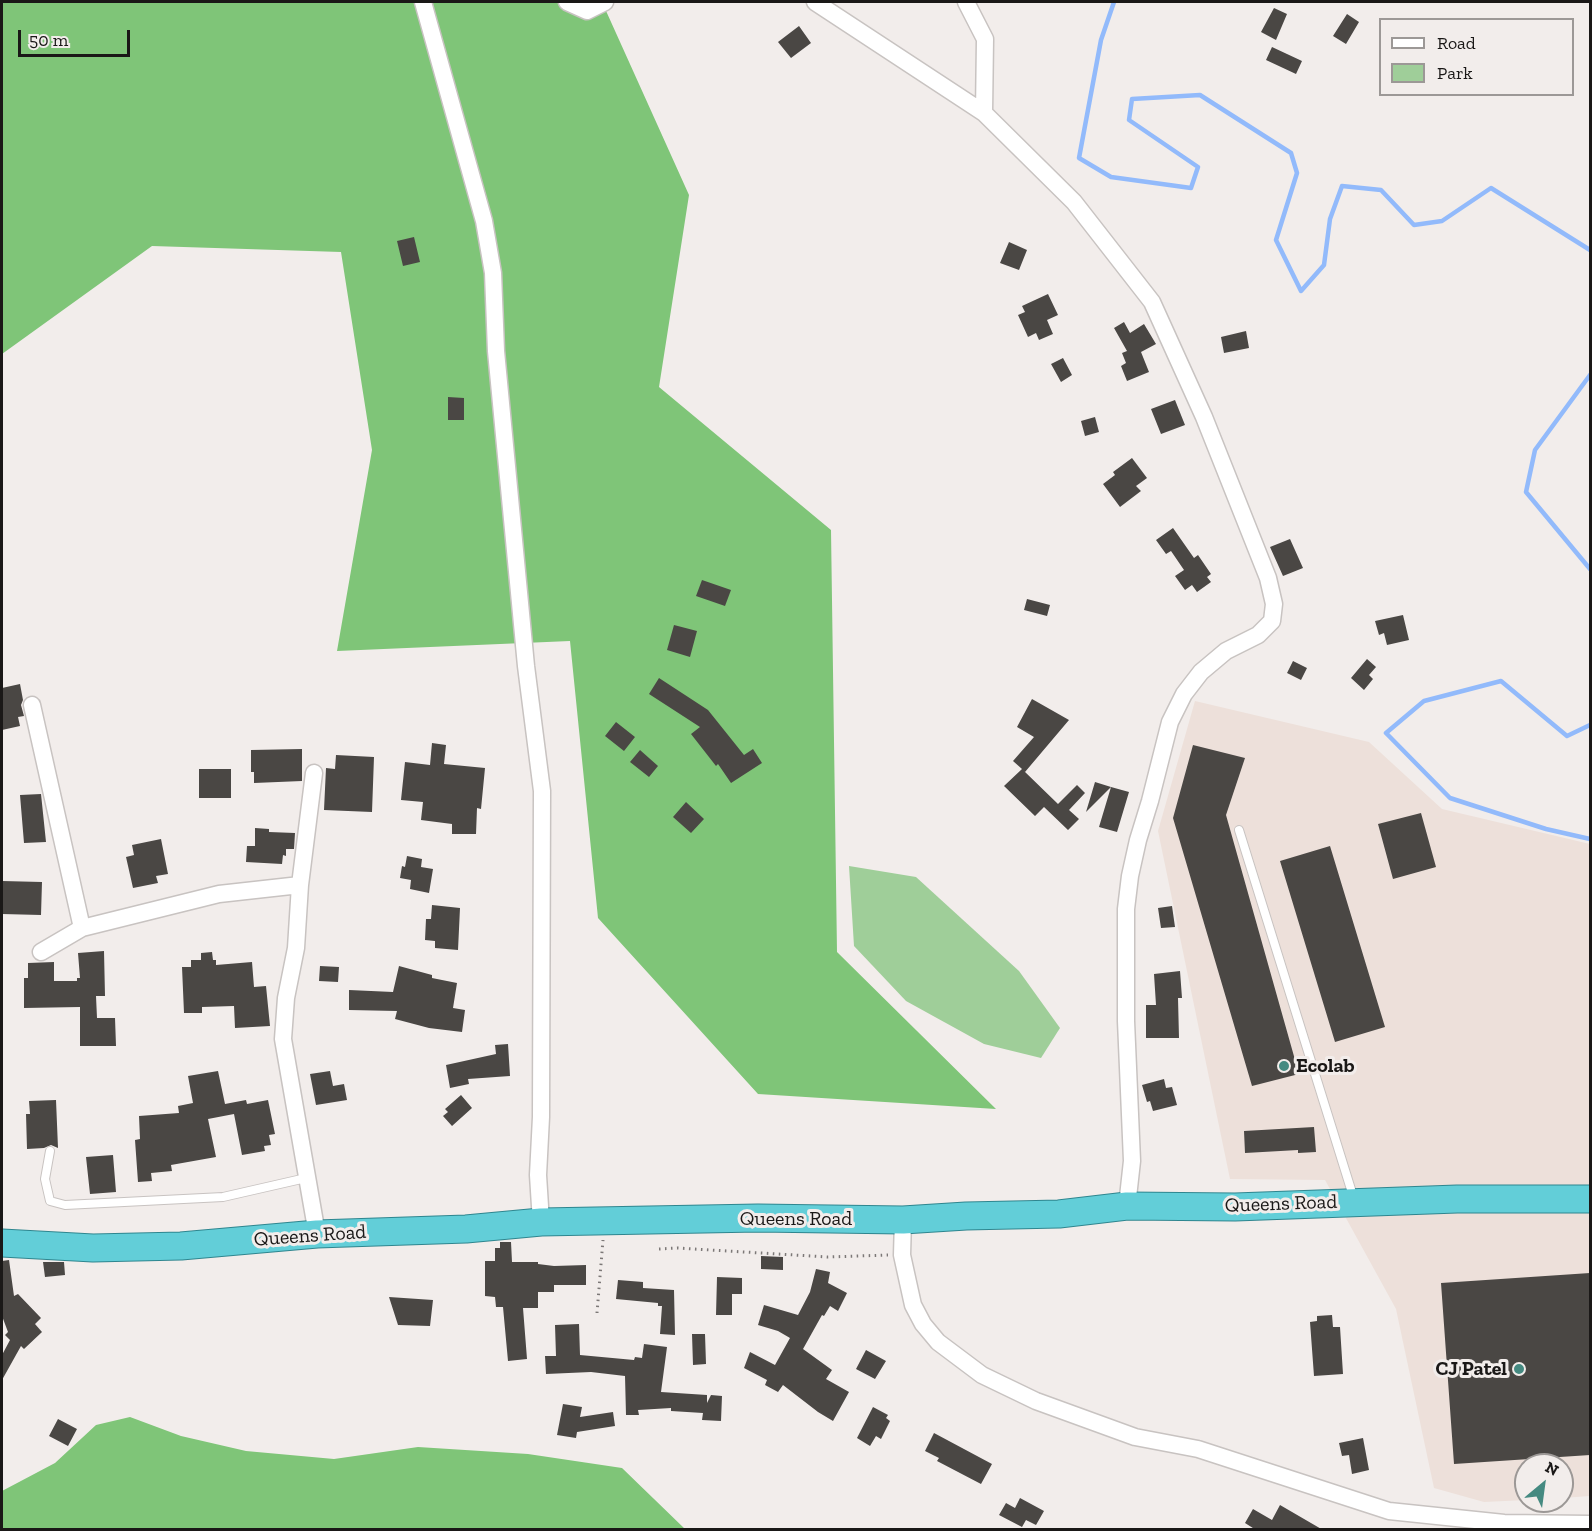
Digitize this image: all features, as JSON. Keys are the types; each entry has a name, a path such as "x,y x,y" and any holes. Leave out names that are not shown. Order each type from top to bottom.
{"highway":[{"name":"Queens Road","path":"2,1243 93,1248 181,1246 317,1234 466,1228 542,1222 758,1218 903,1220 1059,1214 1127,1206 1236,1207 1355,1202 1590,1199"}],"street":[{"path":"423,2 484,221 493,273 496,351 526,666 542,791 541,1117 538,1175 542,1222"},
{"path":"567,2 587,11 605,2"},
{"path":"815,2 984,113 1074,202 1152,302 1208,428 1268,578 1274,604 1272,621 1258,635 1227,651 1202,672 1184,694 1170,722 1138,840 1126,909 1126,1021 1132,1161 1127,1206"},
{"path":"966,2 985,39 984,113"},
{"path":"32,705 82,927"},
{"path":"314,773 300,885 296,948 286,998 283,1039 317,1234"},
{"path":"41,952 82,927 219,894 300,885"},
{"path":"903,1220 902,1255 913,1305 923,1324 938,1342 982,1375 1036,1401 1135,1437 1197,1449 1389,1511 1504,1523 1590,1524"}],"lane":[{"path":"1239,830 1355,1202"},
{"path":"50,1151 45,1179 50,1201 65,1205 223,1197 306,1178"}],"path":[{"path":"597,1313 605,1221"},
{"path":"659,1250 677,1248 828,1257 902,1255"}],"shaded area":[{"path":"1195,701 1369,742 1442,809 1590,844 1590,1496 1574,1497 1574,1453 1514,1453 1514,1501 1484,1502 1434,1488 1396,1309 1325,1180 1230,1179 1158,831"}],"green space":[{"path":"2,2 602,2 689,195 659,387 831,530 837,952 996,1109 758,1094 598,918 570,641 337,651 372,450 341,252 152,246 2,354"},
{"path":"849,866 916,877 1019,971 1060,1028 1041,1058 984,1044 906,1001 854,946"},
{"path":"130,1417 181,1436 246,1451 334,1459 418,1447 528,1454 622,1468 685,1529 2,1529 2,1491 55,1463 96,1425"}],"building":[{"path":"1274,8 1287,14 1276,40 1261,32"},
{"path":"1347,14 1359,22 1346,44 1333,36"},
{"path":"799,26 811,43 791,58 778,42"},
{"path":"1272,47 1302,61 1296,74 1266,60"},
{"path":"414,237 420,262 403,266 397,241"},
{"path":"1009,242 1027,250 1019,270 1000,263"},
{"path":"1048,294 1058,315 1047,320 1053,334 1039,340 1036,333 1028,337 1018,315 1025,312 1022,306"},
{"path":"1124,322 1130,333 1144,324 1156,344 1141,352 1149,372 1127,381 1121,366 1126,363 1122,353 1127,351 1114,328"},
{"path":"1246,331 1249,348 1224,353 1221,337"},
{"path":"1063,358 1072,375 1061,382 1051,364"},
{"path":"448,397 464,398 464,420 448,420"},
{"path":"1175,400 1185,425 1161,434 1151,409"},
{"path":"1095,417 1099,432 1085,436 1081,421"},
{"path":"1132,458 1147,478 1136,486 1141,491 1120,507 1103,484 1115,475 1113,472"},
{"path":"1173,528 1194,558 1198,555 1211,574 1207,577 1211,582 1197,592 1192,585 1185,590 1175,576 1184,570 1171,551 1166,554 1156,540"},
{"path":"1290,539 1303,568 1283,576 1270,547"},
{"path":"702,580 731,590 725,606 696,596"},
{"path":"1027,599 1050,605 1047,616 1024,610"},
{"path":"1403,615 1409,640 1387,645 1384,633 1379,635 1375,621"},
{"path":"674,625 697,631 690,657 667,650"},
{"path":"1367,659 1376,667 1369,675 1373,679 1364,690 1351,678"},
{"path":"1293,661 1307,668 1301,680 1287,673"},
{"path":"659,678 708,710 744,755 753,749 762,763 731,783 718,764 716,766 691,734 700,727 649,694"},
{"path":"20,684 24,716 18,717 20,726 2,730 2,688"},
{"path":"1032,699 1069,720 1025,772 1058,804 1077,785 1085,793 1069,810 1079,819 1068,830 1044,807 1035,816 1004,786 1022,769 1013,761 1034,737 1017,727"},
{"path":"616,722 635,737 624,751 605,736"},
{"path":"432,743 446,745 444,764 485,768 481,809 477,808 476,834 452,834 452,824 421,820 423,802 401,800 405,762 430,765"},
{"path":"1193,745 1245,758 1226,815 1299,1074 1252,1086 1173,818"},
{"path":"302,749 302,781 254,783 254,772 251,772 251,750"},
{"path":"640,750 658,766 649,777 630,762"},
{"path":"336,755 374,757 372,812 324,810 326,768 335,769"},
{"path":"199,769 231,769 231,798 199,798"},
{"path":"1095,782 1111,787 1086,812"},
{"path":"1111,787 1129,792 1117,832 1099,827"},
{"path":"41,794 46,842 24,843 20,795"},
{"path":"686,802 704,819 691,833 673,817"},
{"path":"1421,813 1436,867 1393,879 1378,824"},
{"path":"255,828 269,829 269,832 295,833 294,849 286,849 286,856 283,855 282,864 246,862 247,846 255,846"},
{"path":"161,839 168,874 156,876 158,883 133,888 126,857 134,855 132,845"},
{"path":"1330,846 1385,1027 1335,1042 1280,861"},
{"path":"407,856 422,859 421,867 433,869 429,893 410,889 411,880 400,878"},
{"path":"2,881 42,882 41,915 2,914"},
{"path":"432,905 460,908 458,950 435,948 435,941 425,940 426,919 431,919"},
{"path":"1172,906 1175,927 1161,928 1158,908"},
{"path":"104,951 105,996 96,996 97,1018 115,1018 116,1046 80,1046 80,1007 24,1008 24,978 28,978 28,963 54,962 54,981 77,981 77,978 80,978 78,953"},
{"path":"212,952 216,965 252,962 254,987 266,986 270,1026 235,1028 234,1006 202,1007 202,1013 184,1013 182,967 191,967 191,960 201,960 201,953"},
{"path":"320,966 339,967 338,982 319,981"},
{"path":"399,966 432,975 432,978 457,983 453,1008 465,1010 462,1032 429,1028 395,1019 397,1011 349,1010 349,990 393,992"},
{"path":"1180,971 1182,998 1178,998 1179,1038 1146,1038 1146,1005 1156,1005 1154,974"},
{"path":"508,1044 510,1076 468,1079 469,1084 450,1088 446,1065 496,1054 495,1045"},
{"path":"218,1071 225,1104 246,1100 247,1104 268,1100 275,1134 269,1135 271,1145 264,1146 265,1151 242,1155 234,1114 208,1119 216,1157 171,1165 172,1171 151,1173 152,1181 138,1182 135,1140 140,1139 139,1116 179,1113 178,1106 193,1103 188,1076"},
{"path":"330,1071 333,1086 344,1084 347,1100 316,1105 310,1074"},
{"path":"1164,1079 1166,1088 1172,1087 1177,1105 1153,1111 1150,1101 1147,1102 1142,1085"},
{"path":"461,1095 472,1108 452,1126 443,1116 448,1112 445,1109"},
{"path":"56,1100 58,1148 51,1145 44,1148 27,1149 26,1114 30,1114 29,1101"},
{"path":"1314,1127 1316,1152 1298,1153 1298,1150 1245,1153 1244,1131"},
{"path":"113,1155 116,1192 90,1194 86,1157"},
{"path":"500,1242 511,1242 512,1262 538,1262 538,1264 554,1266 586,1265 586,1285 554,1285 554,1292 538,1292 538,1308 523,1308 527,1359 508,1361 503,1307 496,1307 495,1297 485,1296 485,1261 495,1261 495,1248 500,1248"},
{"path":"761,1256 783,1257 783,1270 761,1269"},
{"path":"9,1260 14,1296 18,1294 41,1318 35,1324 42,1332 24,1349 21,1346 2,1380 2,1355 10,1340 5,1335 8,1332 2,1316 2,1261"},
{"path":"43,1262 64,1262 65,1275 45,1277"},
{"path":"816,1269 830,1272 828,1283 847,1293 838,1311 830,1306 824,1316 822,1315 803,1349 832,1370 826,1379 849,1392 833,1421 783,1385 778,1392 765,1385 767,1380 744,1368 750,1352 775,1365 790,1338 778,1331 758,1325 764,1305 798,1315 810,1292"},
{"name":"CJ Patel","path":"1590,1273 1590,1455 1514,1453 1514,1460 1454,1464 1441,1283"},
{"path":"717,1277 742,1278 742,1294 732,1294 732,1315 716,1315"},
{"path":"618,1280 643,1282 643,1288 674,1290 675,1335 660,1334 662,1306 658,1306 658,1303 616,1299"},
{"path":"389,1297 433,1300 430,1326 398,1325"},
{"path":"1332,1315 1333,1327 1340,1327 1343,1374 1314,1376 1310,1322 1317,1321 1317,1316"},
{"path":"579,1324 580,1355 634,1360 635,1357 642,1358 644,1344 667,1347 661,1392 707,1395 707,1403 711,1395 722,1396 721,1421 702,1420 703,1413 671,1411 671,1408 638,1410 639,1415 626,1415 625,1376 591,1372 546,1374 545,1356 556,1356 555,1325"},
{"path":"692,1334 705,1334 706,1364 693,1365"},
{"path":"866,1350 886,1361 875,1379 856,1369"},
{"path":"563,1404 582,1407 580,1417 613,1412 615,1426 577,1432 576,1438 557,1435"},
{"path":"873,1407 888,1415 886,1418 890,1421 881,1439 876,1436 870,1446 857,1438"},
{"path":"58,1419 77,1429 68,1446 49,1436"},
{"path":"934,1433 992,1464 981,1484 937,1461 939,1458 925,1451"},
{"path":"1363,1438 1369,1470 1352,1474 1349,1455 1342,1456 1339,1443"},
{"path":"1020,1498 1044,1511 1036,1525 1026,1520 1022,1527 999,1515 1006,1503 1015,1508"},
{"path":"1280,1505 1323,1530 1256,1530 1245,1523 1253,1509 1272,1520"}],"waterway":[{"path":"1114,2 1101,40 1079,158 1111,177 1191,188 1198,167 1129,120 1132,99 1200,95 1291,153 1297,173 1276,240 1301,291 1324,265 1330,219 1342,186 1381,190 1414,225 1442,221 1491,188 1590,250"},
{"path":"1590,375 1535,450 1526,492 1590,569"},
{"path":"1590,725 1567,736 1501,681 1424,701 1386,733 1450,798 1546,829 1590,839"}],"place":[{"name":"Ecolab","path":"1284,1066"},
{"name":"CJ Patel","path":"1519,1369"}]}
